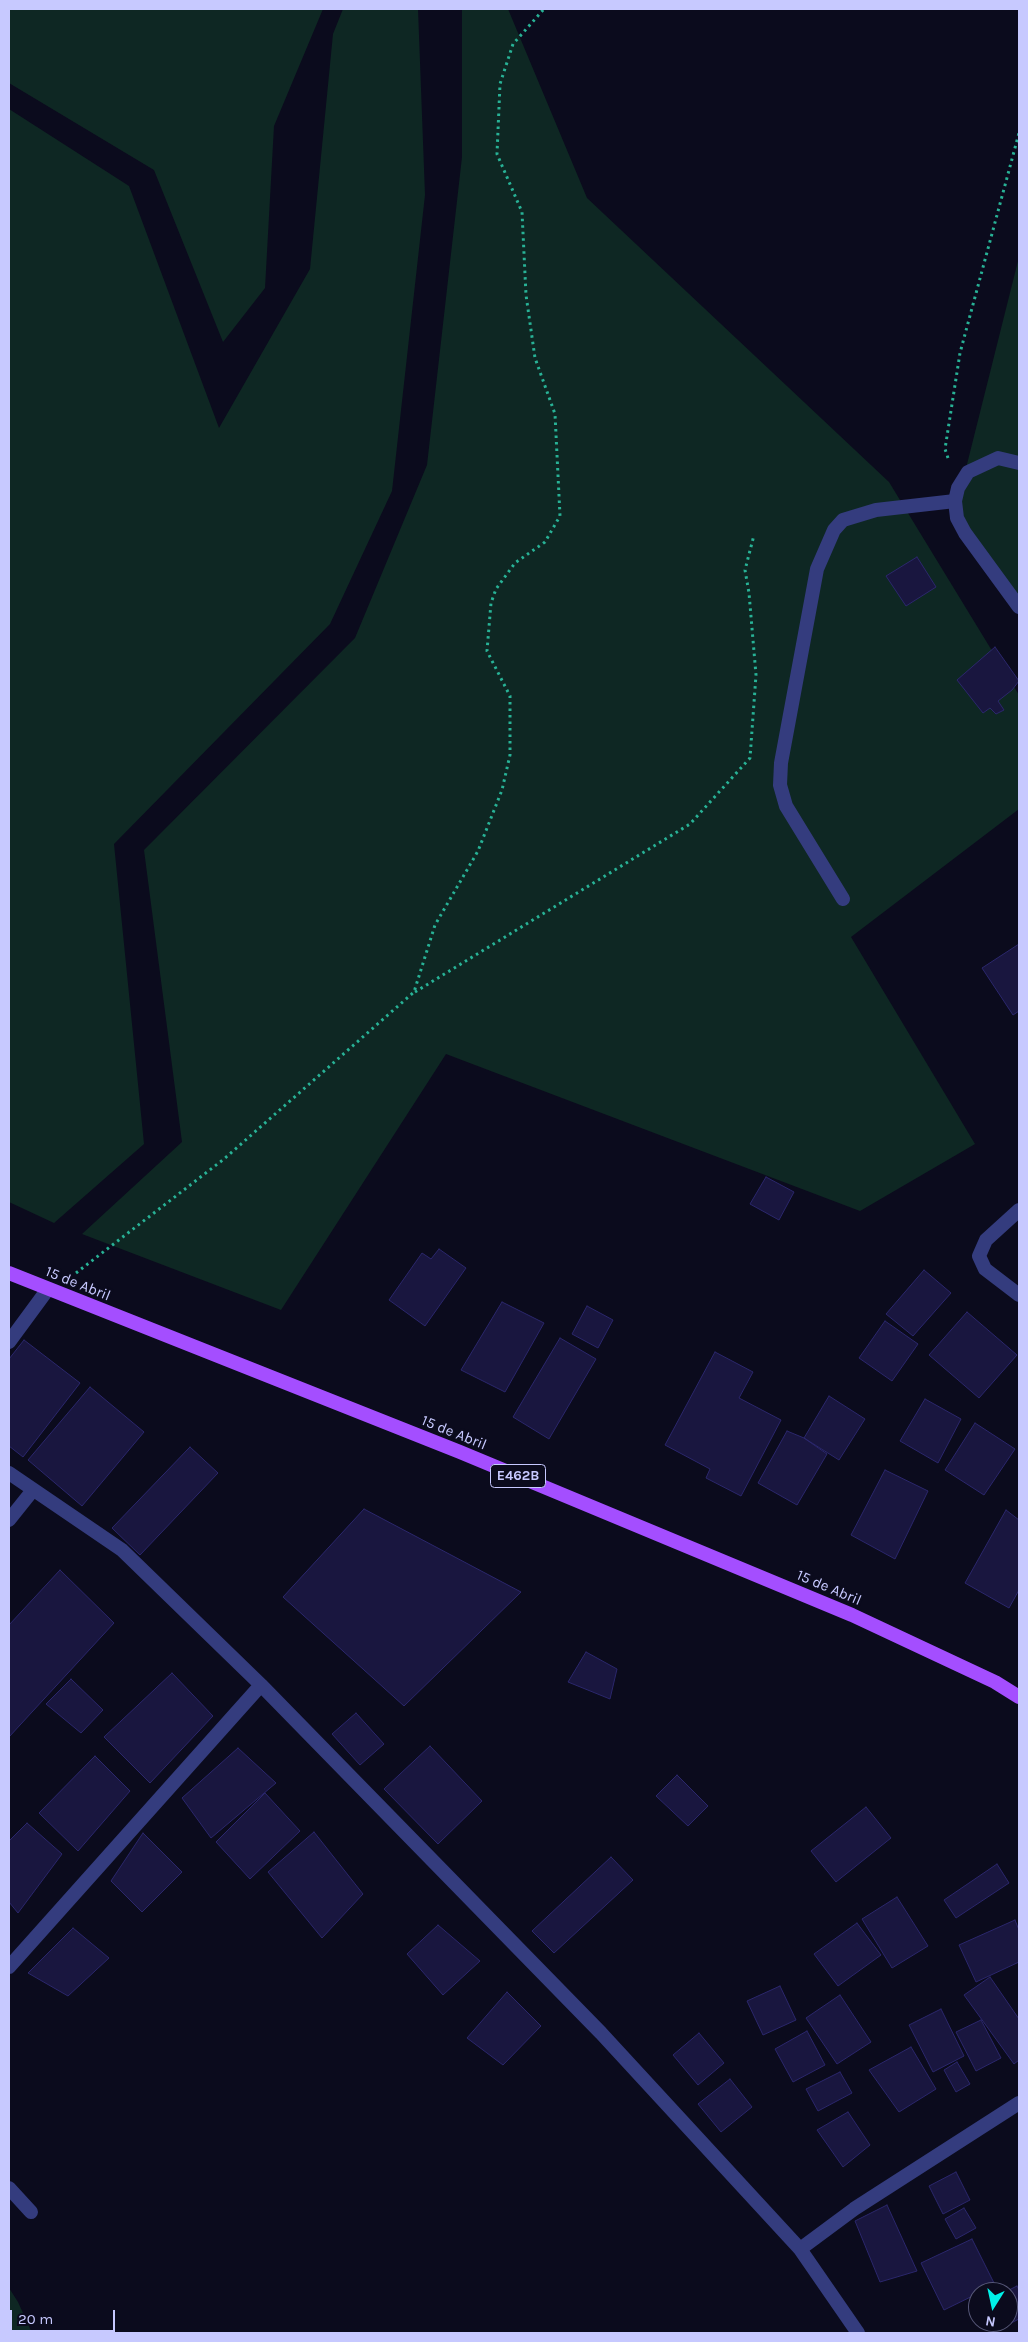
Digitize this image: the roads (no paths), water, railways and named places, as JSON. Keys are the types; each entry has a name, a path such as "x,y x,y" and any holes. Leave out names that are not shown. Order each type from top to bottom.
{"main road":[{"name":"15 de Abril","path":"9,1274 460,1452 852,1615 995,1682 1019,1696"}],"street":[{"path":"1019,463 998,458 968,472 956,494 956,518 1019,607"},
{"path":"843,899 786,806 780,785 781,763 817,569 834,530 843,520 876,510 956,494"},
{"path":"1019,1210 986,1240 979,1256 985,1269 1019,1295"},
{"path":"9,1342 48,1289"},
{"path":"9,1473 122,1550 261,1685 601,2033 800,2249 858,2333"},
{"path":"9,1520 33,1490"},
{"path":"9,1967 261,1685"},
{"path":"800,2249 854,2209 1019,2103"},
{"path":"9,2188 31,2212"}]}
